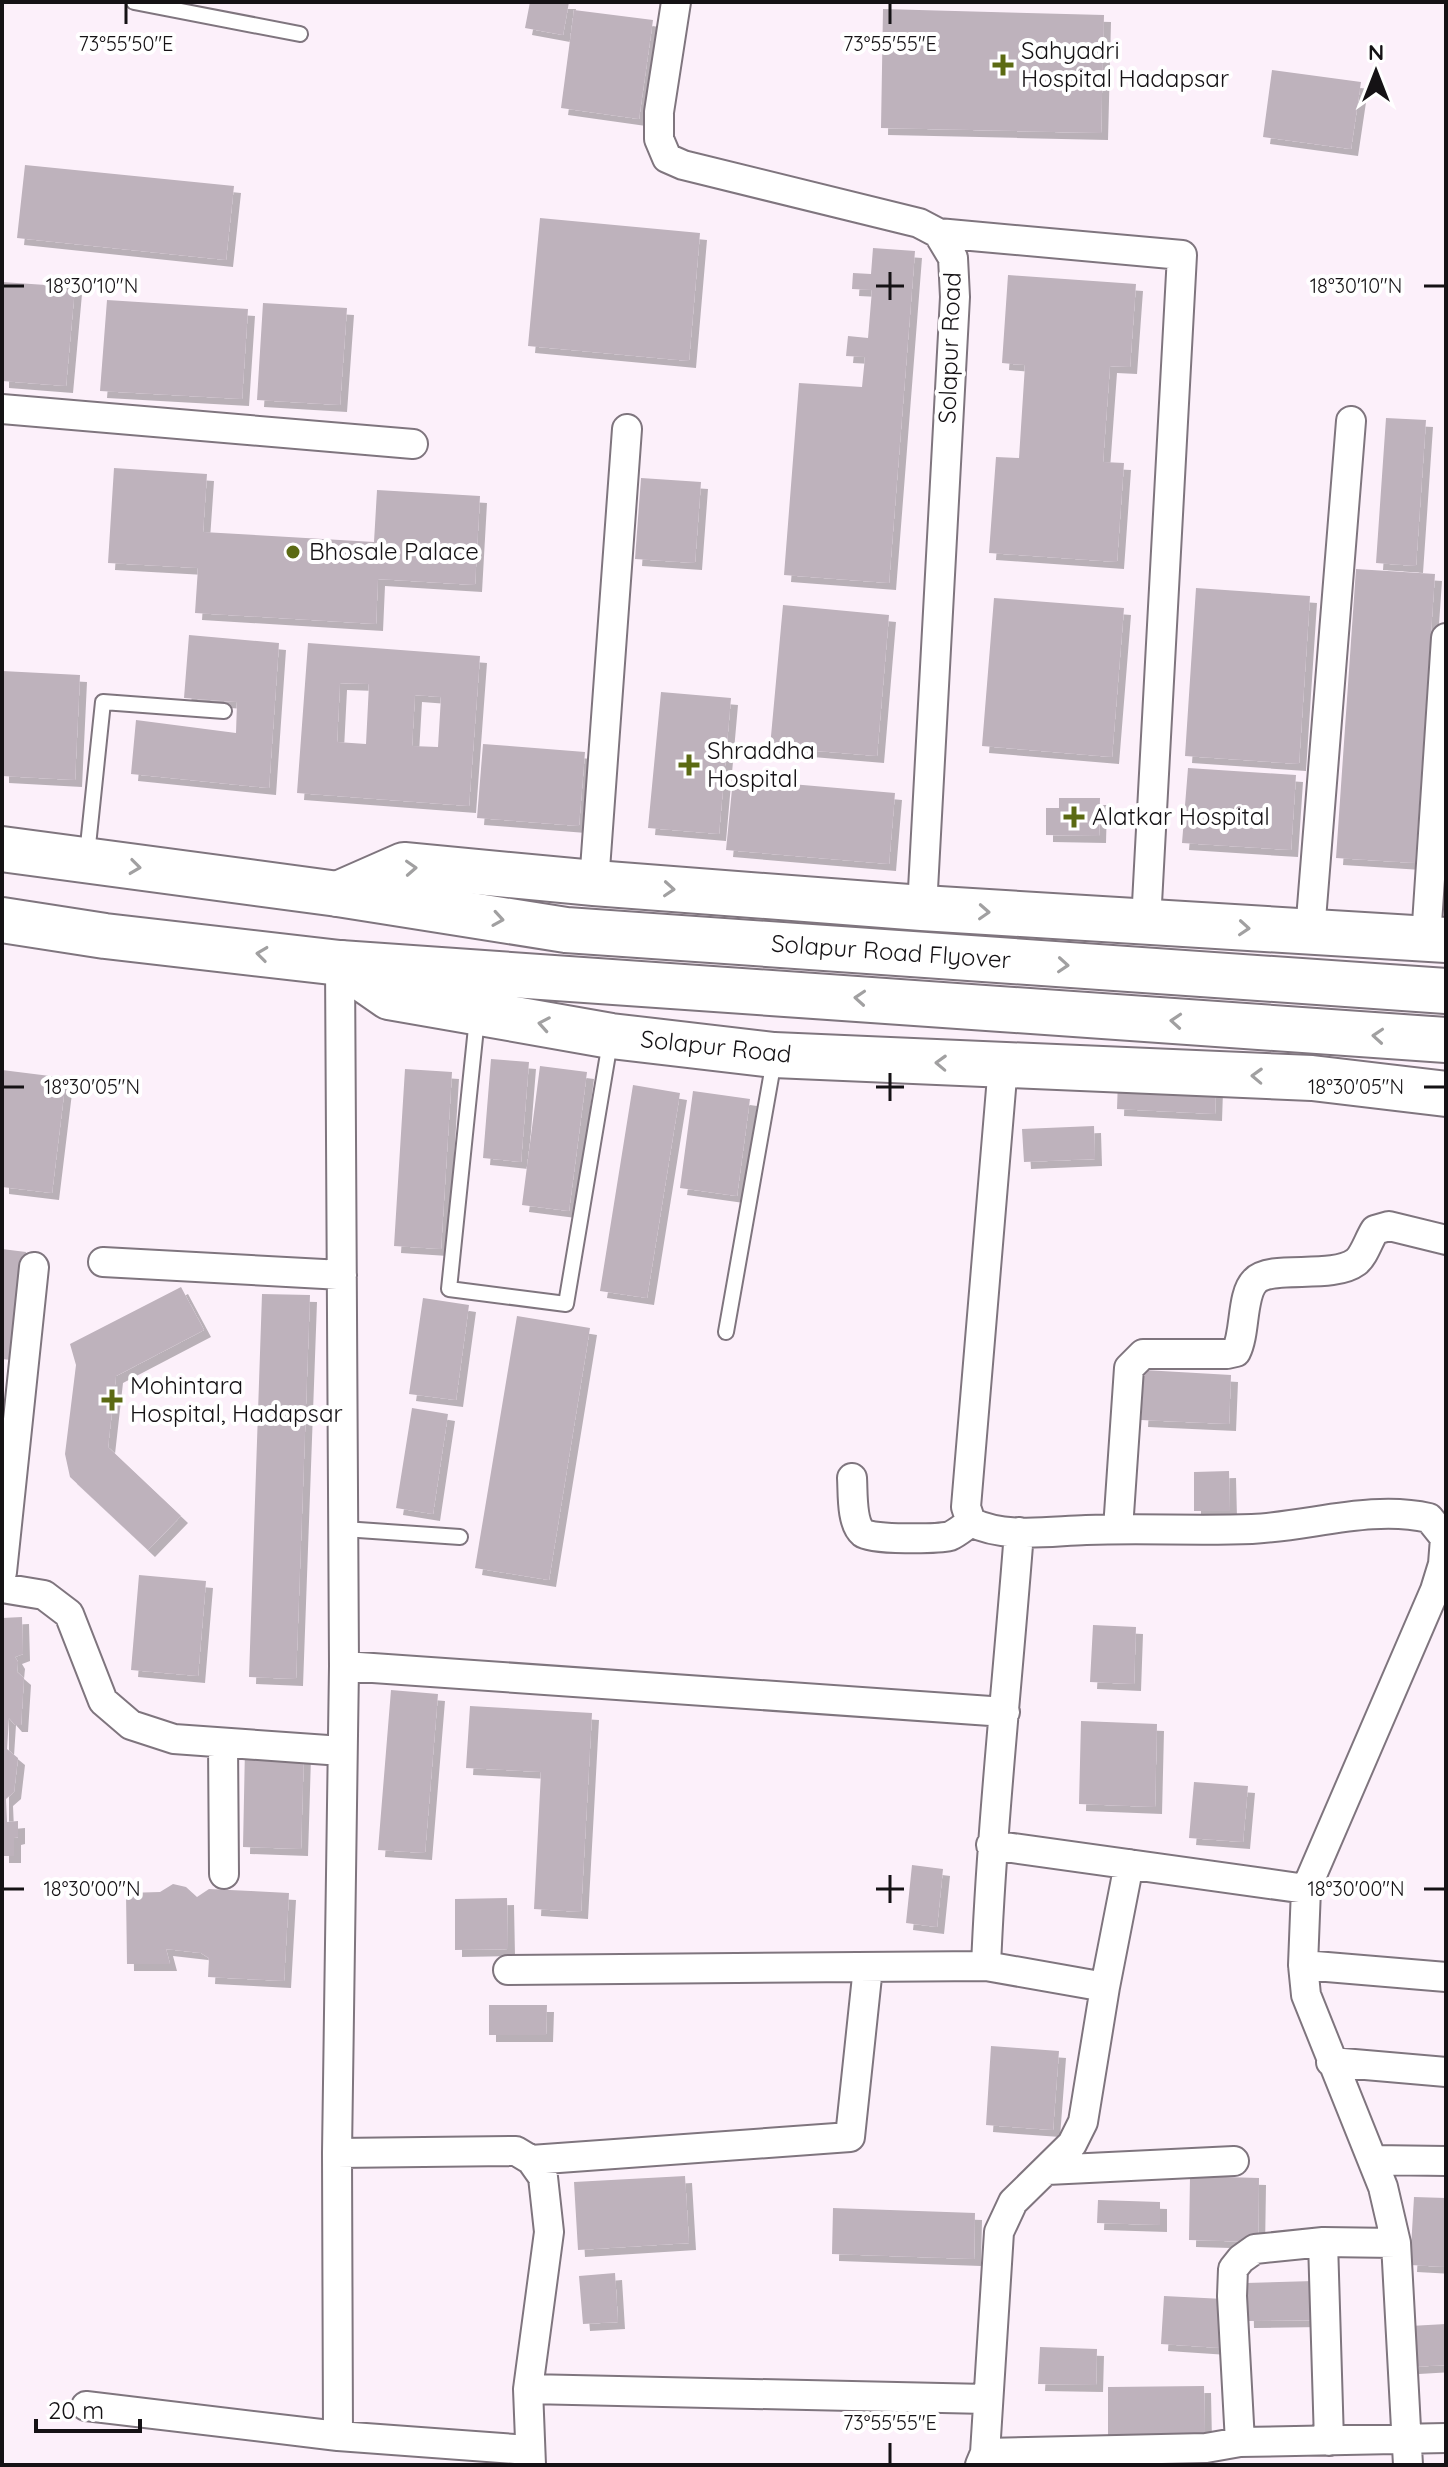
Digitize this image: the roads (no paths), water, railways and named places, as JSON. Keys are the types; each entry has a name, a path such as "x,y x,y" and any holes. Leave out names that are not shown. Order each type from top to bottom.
{"main road":[{"path":"2,849 338,894 404,865 922,908 1436,940"},
{"name":"Solapur Road Flyover","path":"338,894 566,930 1446,991"},
{"name":"Solapur Road","path":"2,920 105,936 340,963 389,997 611,1036 774,1055 1312,1078 1446,1094"},
{"name":"Solapur Road Flyover","path":"340,963 1446,1040"}],"street":[{"path":"676,2 659,112 659,139 667,158 683,165 919,223 938,233 1182,255 1146,922"},
{"name":"Solapur Road","path":"922,908 955,297 953,258 938,233"},
{"path":"2,409 413,444"},
{"path":"1310,932 1351,421"},
{"path":"594,883 627,429"},
{"path":"1436,940 1446,638"},
{"path":"338,2436 337,2153 344,1666 340,963"},
{"path":"1003,1065 966,1507 971,1522 985,1529 1019,1532 1254,1529 1438,1510 1445,1538 1443,1564 1435,1590 1306,1889 1303,1965 1306,1995 1383,2187 1396,2243 1407,2453"},
{"path":"1118,1529 1129,1368 1134,1361 1143,1354 1236,1352 1242,1340 1249,1289 1257,1278 1342,1269 1359,1260 1375,1230 1389,1226 1446,1240"},
{"path":"103,1262 342,1275"},
{"path":"3,1556 34,1267"},
{"path":"852,1478 857,1524 863,1533 874,1537 943,1536 952,1535 971,1522"},
{"path":"986,1966 991,1845 1019,1532"},
{"path":"2,1588 44,1595 69,1614 103,1701 131,1725 174,1739 342,1751"},
{"path":"344,1666 1005,1712"},
{"path":"223,1743 224,1874"},
{"path":"991,1845 1306,1889"},
{"path":"1129,1864 1083,2122 1072,2144 1013,2202 999,2232 983,2459 1102,2458 1240,2442 1329,2441 1407,2453 1446,2438"},
{"path":"1303,1965 1446,1977"},
{"path":"508,1970 986,1966 1105,1987"},
{"path":"531,2160 850,2137 868,1967"},
{"path":"1331,2062 1446,2072"},
{"path":"86,2406 530,2458 528,2389 549,2232 543,2177 531,2160 516,2151 337,2153"},
{"path":"1373,2160 1446,2161"},
{"path":"1047,2170 1234,2161"},
{"path":"1240,2442 1233,2269 1255,2249 1323,2242 1396,2243"},
{"path":"1323,2242 1329,2441"},
{"path":"528,2389 987,2399"}],"lane":[{"path":"134,2 300,34"},
{"path":"86,861 103,702 224,711"},
{"path":"477,1013 449,1289 566,1304 611,1036"},
{"path":"726,1332 774,1055"},
{"path":"344,1529 460,1537"}],"place":[{"name":"Sahyadri Hospital Hadapsar","path":"1003,65"},
{"name":"Bhosale Palace","path":"293,552"},
{"name":"Shraddha Hospital","path":"689,765"},
{"name":"Alatkar Hospital","path":"1074,817"},
{"name":"Mohintara Hospital, Hadapsar","path":"112,1400"}]}
